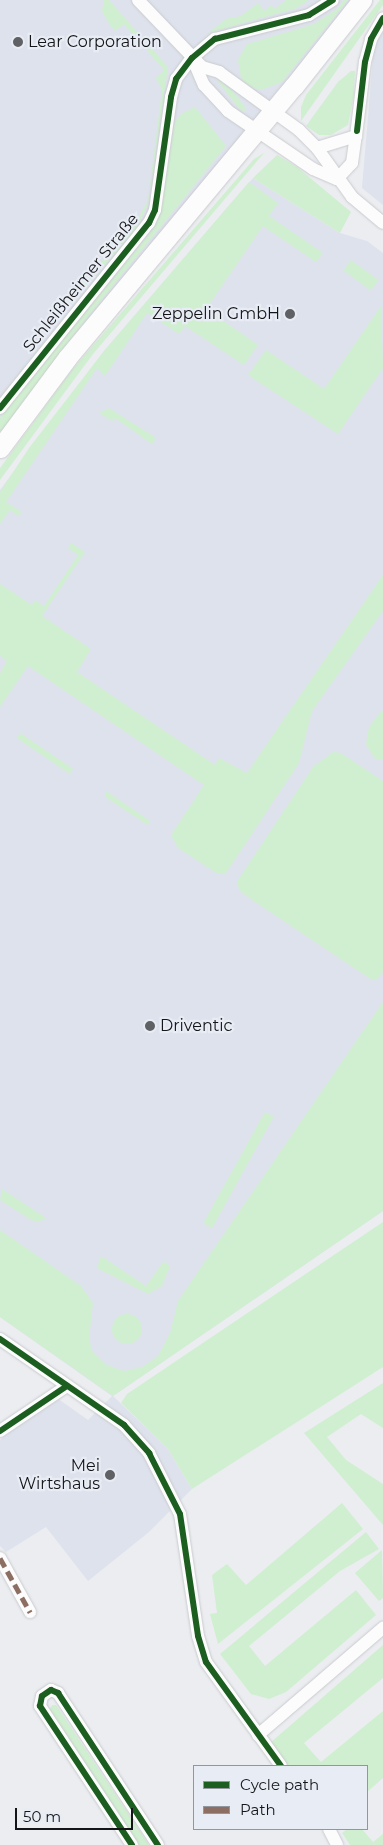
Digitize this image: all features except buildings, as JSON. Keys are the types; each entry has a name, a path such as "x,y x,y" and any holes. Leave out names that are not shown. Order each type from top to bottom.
{"main road":[{"path":"0,448 73,351 256,132 362,0"}],"street":[{"path":"138,0 202,67 219,72 299,130 317,148 352,196 383,223"},
{"name":"Schleißheimer Straße","path":"0,408 149,223 155,210 171,97 176,79 192,58 215,39 309,15 333,0"},
{"path":"338,179 352,163 365,62 371,39 383,18"},
{"path":"192,58 211,96 256,132 313,170 338,179"},
{"path":"317,148 357,133"},
{"path":"0,1339 131,1432 163,1477 180,1514 198,1636 206,1662 280,1765"},
{"path":"0,1431 67,1386"},
{"path":"0,1558 30,1612"},
{"path":"258,1735 383,1628"},
{"path":"132,1845 40,1706 42,1696 50,1690 58,1693 158,1845"},
{"path":"330,1830 337,1845"}],"shaded area":[{"path":"0,0 362,0 0,445"},
{"path":"383,32 383,205 362,188 374,45"},
{"path":"253,178 340,233 367,241 383,253 383,1211 113,1396 168,1449 192,1489 149,1532 88,1581 46,1527 6,1552 0,1546 0,1440 54,1396 88,1420 112,1396 0,1317 0,490 104,351"}],"green space":[{"path":"104,0 109,0 168,67 148,204 138,226 54,324 55,318 140,215 148,200 162,90 156,78 164,70 124,24 115,31 102,11"},
{"path":"286,0 309,0 297,8 208,33 226,19 241,16 258,3 264,11 271,5 275,9"},
{"path":"344,0 348,0 282,82 261,90 247,85 241,78 238,60 247,44 314,24 337,9"},
{"path":"380,0 383,0 383,5 301,121 301,107 306,95"},
{"path":"351,71 355,71 354,94 348,125 331,135 319,135 306,126 338,82"},
{"path":"215,78 233,91 247,110 241,111"},
{"path":"195,107 226,146 79,328 0,434 0,418 6,409 153,229 161,206 175,122 181,114"},
{"path":"264,153 93,354 0,480 0,468 72,370 254,159"},
{"path":"277,155 297,167 351,212 340,233 253,178"},
{"path":"249,182 278,203 269,216 323,253 316,262 263,226 206,309 258,345 244,365 185,326 179,334 147,313 105,376 97,368 6,502 22,512 19,516 10,510 0,524 0,492 29,448 104,351"},
{"path":"351,260 379,280 371,291 343,271"},
{"path":"381,306 383,368 338,434 248,375 266,350 324,389"},
{"path":"109,408 156,438 152,444 115,418 112,421 99,413"},
{"path":"71,543 85,552 42,616 91,649 77,672 215,765 219,758 247,773 383,575 383,611 312,711 299,763 226,873 218,874 178,848 171,835 204,785 28,666 0,707 0,673 7,661 0,656 0,584 32,605 35,600 44,606 78,555 68,548"},
{"path":"381,711 383,712 383,760 375,759 366,744 369,727"},
{"path":"20,733 73,769 70,774 17,738"},
{"path":"333,752 341,753 383,781 383,972 376,980 372,980 252,900 240,891 238,886 238,880 313,767"},
{"path":"106,791 150,821 148,825 105,797"},
{"path":"383,1002 383,1211 113,1396 0,1317 0,1230 81,1286 93,1303 89,1338 92,1351 107,1365 124,1371 142,1367 158,1356 170,1333 178,1301"},
{"path":"265,1112 274,1117 212,1228 203,1223"},
{"path":"2,1189 46,1218 39,1222 31,1220 0,1200"},
{"path":"383,1222 383,1367 192,1489 168,1449 121,1403 127,1394"},
{"path":"101,1256 146,1286 164,1261 170,1266 162,1286 148,1294 97,1268"},
{"path":"127,1314 137,1319 142,1329 137,1339 127,1344 117,1339 112,1329 117,1319"},
{"path":"383,1383 383,1428 361,1414 327,1437 346,1460 383,1484 383,1525 304,1433"},
{"path":"342,1503 363,1529 218,1644 210,1614 217,1613 212,1575 227,1564 246,1585"},
{"path":"366,1532 379,1549 340,1571 249,1646 265,1666 356,1590 376,1615 286,1692 269,1699 251,1694 220,1654"},
{"path":"382,1550 383,1598 379,1601 355,1573"},
{"path":"383,1645 383,1678 304,1743 321,1762 383,1711 383,1778 368,1791 368,1765 286,1765 270,1743"},
{"path":"52,1705 56,1705 149,1845 139,1845 50,1709"},
{"path":"346,1830 363,1830 373,1842 383,1834 383,1845 350,1845 342,1833"}],"marked path":[{"path":"0,1558 30,1612"}],"cycle path":[{"path":"0,408 149,223 155,210 171,97 176,79 192,58 215,39 309,15 333,0"},
{"path":"357,131 365,62 371,39 383,18"},
{"path":"0,1339 124,1425 149,1453 180,1514 198,1636 206,1662 280,1765"},
{"path":"0,1431 67,1386"},
{"path":"132,1845 40,1706 42,1696 51,1690 58,1693 158,1845"}],"place":[{"name":"Lear Corporation","path":"18,42"},
{"name":"Zeppelin GmbH","path":"290,314"},
{"name":"Driventic","path":"150,1026"},
{"name":"Mei Wirtshaus","path":"110,1475"}]}
